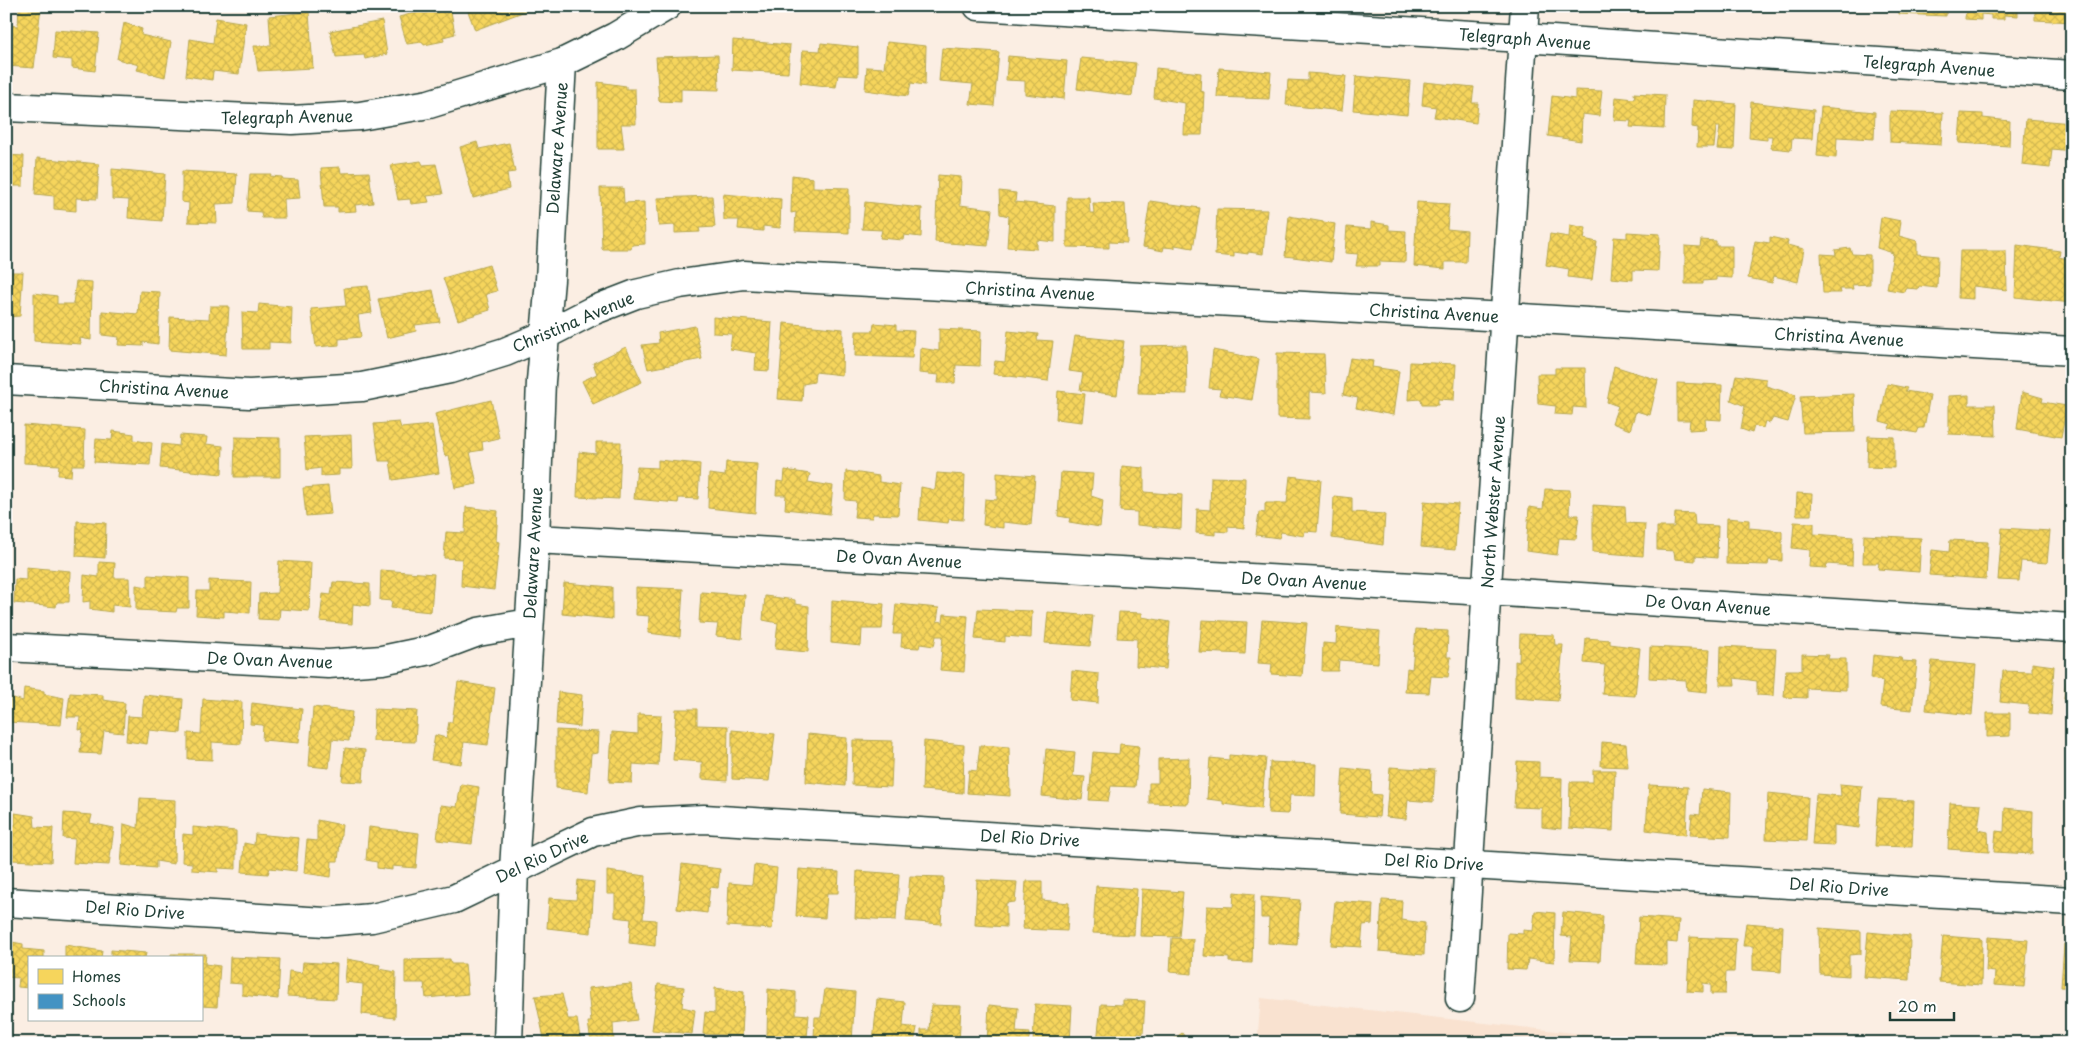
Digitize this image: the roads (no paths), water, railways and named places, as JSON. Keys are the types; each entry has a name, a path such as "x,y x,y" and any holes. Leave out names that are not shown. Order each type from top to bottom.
{"street":[{"name":"Telegraph Avenue","path":"6,107 292,120 360,116 430,104 562,63 616,37 667,6"},
{"name":"Telegraph Avenue","path":"978,6 1522,38 2072,75"},
{"name":"North Webster Avenue","path":"1460,998 1524,6"},
{"name":"Delaware Avenue","path":"508,1043 506,1035 514,869 535,539 541,381 562,63"},
{"name":"Christina Avenue","path":"6,380 249,394 362,387 450,369 505,352 545,335 592,311 636,294 680,284 744,276 1505,317 2072,351"},
{"name":"De Ovan Avenue","path":"535,539 1487,591 2072,628"},
{"name":"De Ovan Avenue","path":"6,647 328,664 382,660 430,650 478,632 529,623"},
{"name":"Del Rio Drive","path":"6,902 325,922 372,918 454,899 593,832 641,822 704,819 2072,901"}]}
